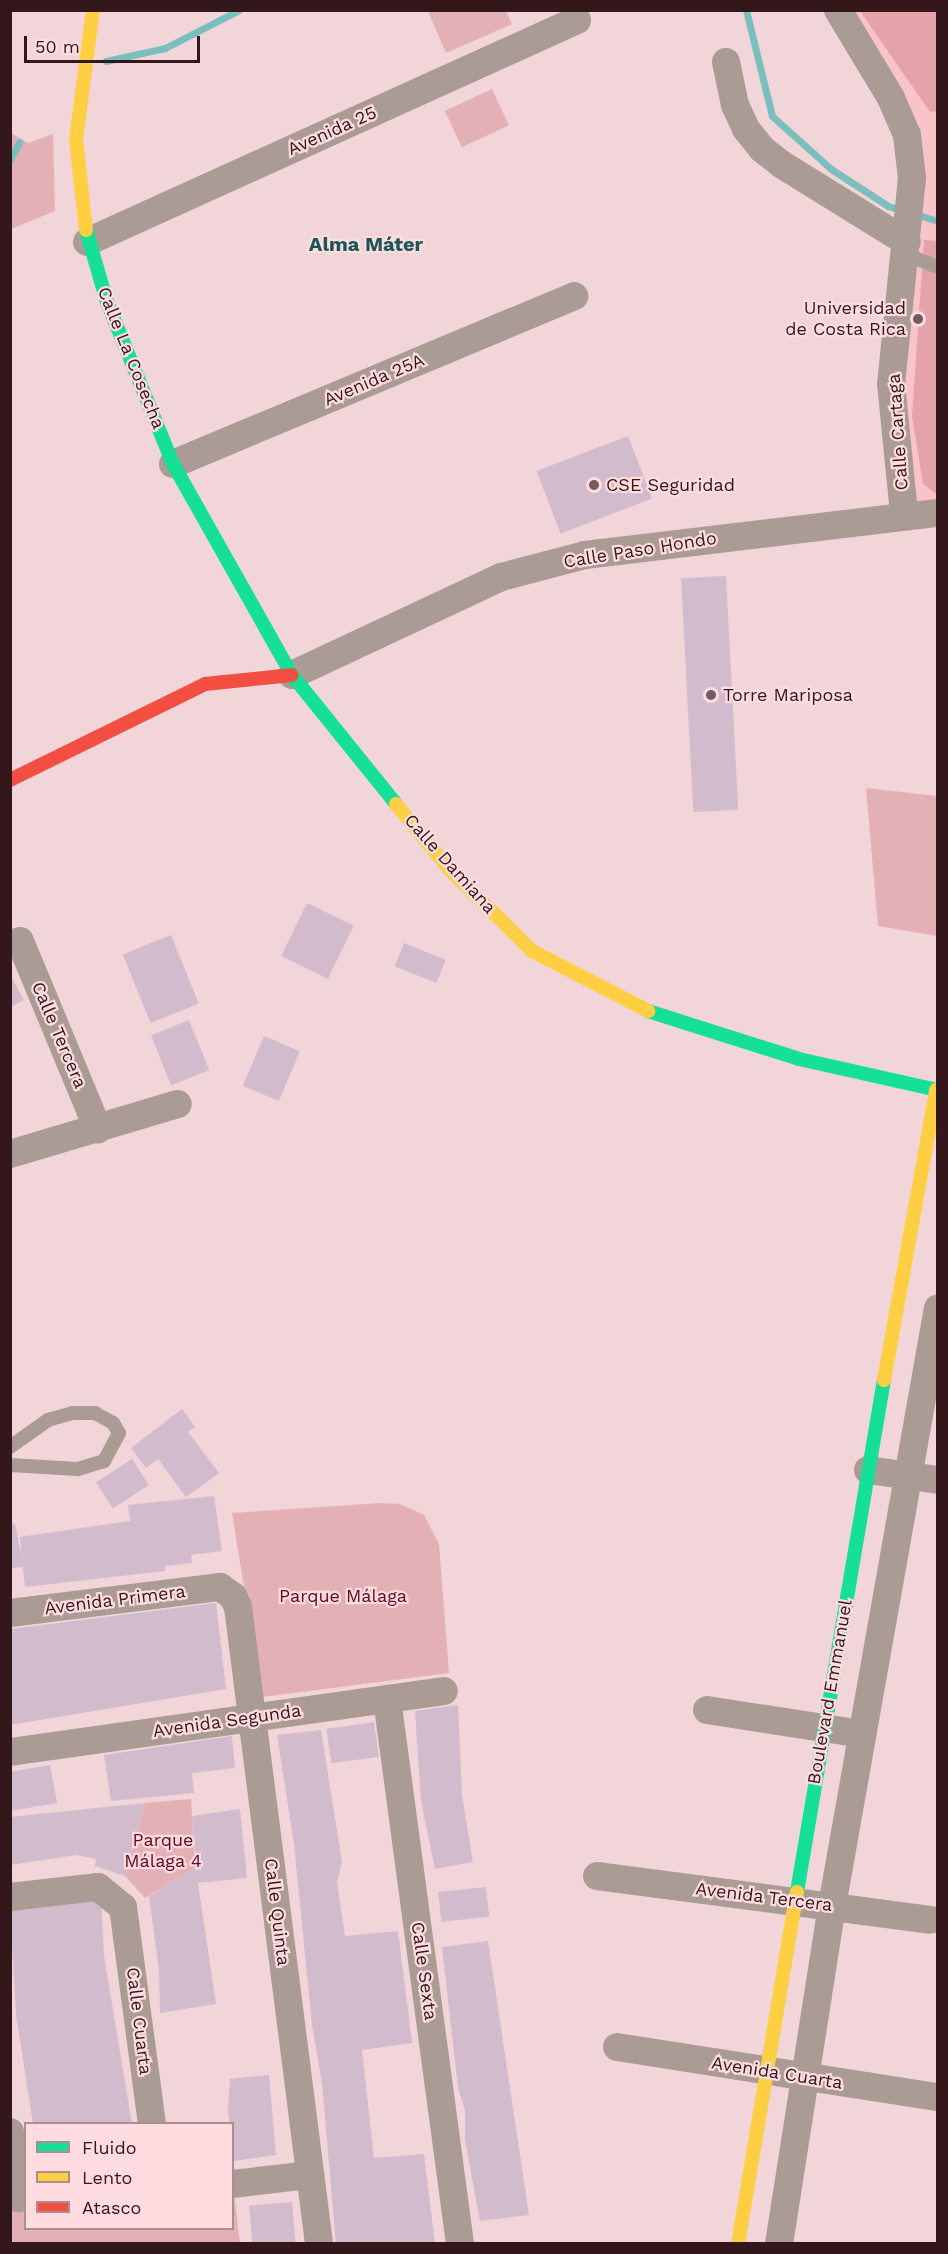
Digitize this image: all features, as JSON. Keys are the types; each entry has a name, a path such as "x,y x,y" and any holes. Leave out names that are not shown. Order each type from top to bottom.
{"street":[{"name":"Calle La Cosecha","path":"93,10 76,139 87,242 107,302 174,464 292,675"},
{"name":"Calle Cartaga","path":"838,10 891,98 907,135 912,178 891,383 904,514"},
{"name":"Avenida 25","path":"87,242 578,20"},
{"path":"726,62 735,105 746,129 762,149 906,248"},
{"name":"Avenida 25A","path":"174,464 574,296"},
{"name":"Calle Paso Hondo","path":"292,675 501,577 585,555 904,514 938,513"},
{"path":"10,780 205,684 292,675"},
{"name":"Calle Damiana","path":"292,675 450,870 532,951 663,1020 799,1059 937,1090"},
{"name":"Calle Tercera","path":"20,941 98,1129"},
{"name":"Boulevard Emmanuel","path":"738,2244 867,1470 937,1090"},
{"path":"10,1154 178,1104"},
{"path":"779,2244 832,1906 938,1308"},
{"path":"867,1470 938,1480"},
{"name":"Avenida Primera","path":"10,1613 220,1587"},
{"name":"Calle Quinta","path":"220,1587 233,1596 238,1607 320,2244"},
{"name":"Avenida Segunda","path":"10,1752 444,1690"},
{"name":"Calle Sexta","path":"387,1699 460,2244"},
{"path":"707,1710 862,1734"},
{"name":"Avenida Tercera","path":"597,1876 930,1920"},
{"name":"Calle Cuarta","path":"10,1897 98,1887 123,1907 152,2122"},
{"name":"Avenida Cuarta","path":"617,2047 938,2097"},
{"path":"10,2132 18,2198"},
{"path":"234,2184 310,2175"}],"lane":[{"path":"906,248 938,267"},
{"path":"10,1447 48,1420 72,1413 95,1413 113,1423 119,1433 104,1461 76,1469 10,1465"}],"shaded area":[{"name":"Universidad de Costa Rica","path":"838,11 937,11 937,513 904,514 891,383 912,178"},
{"path":"860,11 937,11 937,111 930,112"},
{"path":"924,240 937,241 937,495 923,484 912,416"}],"green space":[{"path":"428,11 506,11 512,24 446,53"},
{"path":"492,89 509,125 462,147 445,111"},
{"path":"11,133 28,143 53,134 55,211 11,229"},
{"path":"866,788 937,796 937,936 878,926"},
{"name":"Parque Málaga","path":"381,1503 400,1504 424,1515 439,1544 449,1673 262,1697 232,1513"},
{"name":"Parque Málaga 4","path":"191,1799 195,1867 145,1898 125,1876 145,1803"},
{"path":"234,2192 240,2243 11,2243 10,2197 24,2198 24,2230 234,2230"}],"building":[{"name":"CSE Seguridad","path":"628,436 652,499 561,534 537,471"},
{"name":"Torre Mariposa","path":"726,576 738,810 693,812 681,578"},
{"path":"307,903 354,926 328,979 281,956"},
{"path":"171,935 199,1004 151,1023 123,954"},
{"path":"404,943 446,960 436,983 395,966"},
{"path":"10,974 24,1000 10,1007"},
{"path":"189,1020 209,1070 171,1085 151,1035"},
{"path":"264,1036 300,1051 279,1101 243,1086"},
{"path":"182,1409 195,1427 188,1432 219,1473 186,1497 158,1459 146,1468 131,1448"},
{"path":"132,1459 149,1485 113,1508 96,1482"},
{"path":"214,1496 222,1551 191,1555 192,1563 165,1566 165,1571 25,1587 23,1567 10,1568 10,1524 15,1523 22,1559 20,1537 130,1521 128,1505"},
{"path":"216,1603 226,1689 10,1725 10,1629"},
{"path":"458,1705 462,1795 473,1862 435,1869 421,1801 415,1711"},
{"path":"374,1722 379,1757 331,1763 326,1729"},
{"path":"321,1730 342,1862 337,1882 345,1936 398,1931 412,2043 362,2050 374,2158 424,2154 435,2244 336,2244 322,2083 312,2025 294,1844 277,1735"},
{"path":"232,1736 235,1768 192,1773 194,1793 111,1801 104,1755"},
{"path":"50,1765 57,1803 10,1811 10,1772"},
{"path":"145,1803 125,1876 95,1866 96,1859 76,1855 10,1865 10,1817"},
{"path":"240,1809 247,1878 198,1883 216,2004 160,2013 159,1970 149,1896 195,1867 197,1874 192,1816"},
{"path":"486,1887 489,1917 441,1922 438,1892"},
{"path":"101,1899 104,1956 132,2122 33,2122 16,2014 10,1910"},
{"path":"488,1941 529,2215 480,2221 465,2140 465,2110 458,2088 442,1947"},
{"path":"269,2075 276,2155 234,2161 234,2122 230,2122 228,2109 230,2079"},
{"path":"292,2202 296,2244 253,2244 249,2206"}],"waterway":[{"path":"106,61 165,48 239,10"},
{"path":"746,10 772,116 831,169 888,206 901,210"},
{"path":"10,160 19,142"},
{"path":"915,214 938,221"}],"traffic: fast":[{"path":"86,230 107,302 173,464 292,675 396,804"},
{"path":"648,1011 799,1059 938,1090"},
{"path":"797,1892 884,1380"}],"traffic: slow":[{"path":"86,230 76,139 93,10"},
{"path":"396,804 450,870 532,951 648,1011"},
{"path":"884,1380 936,1090"},
{"path":"738,2244 797,1892"}],"traffic: jam":[{"path":"10,780 205,684 292,675"}],"place":[{"name":"Universidad de Costa Rica","path":"918,319"},
{"name":"CSE Seguridad","path":"594,485"},
{"name":"Torre Mariposa","path":"711,695"}],"district":[{"name":"Alma Máter","path":"366,244"}]}
